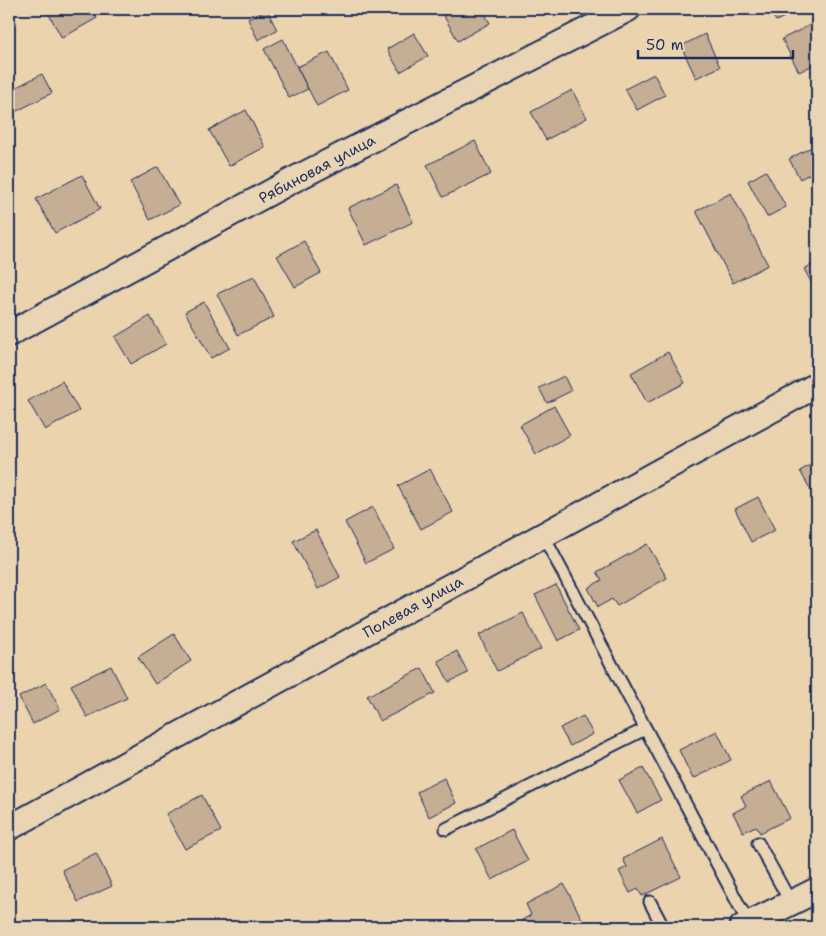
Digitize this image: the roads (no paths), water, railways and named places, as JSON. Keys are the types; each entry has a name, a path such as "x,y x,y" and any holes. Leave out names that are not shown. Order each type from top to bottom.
{"street":[{"name":"Рябиновая улица","path":"9,334 293,180 628,9"},
{"name":"Полевая улица","path":"9,828 817,385"},
{"path":"746,926 817,890"}],"lane":[{"path":"543,535 746,926"},
{"path":"446,829 645,729"},
{"path":"758,842 791,904"},
{"path":"650,902 663,927"}]}
